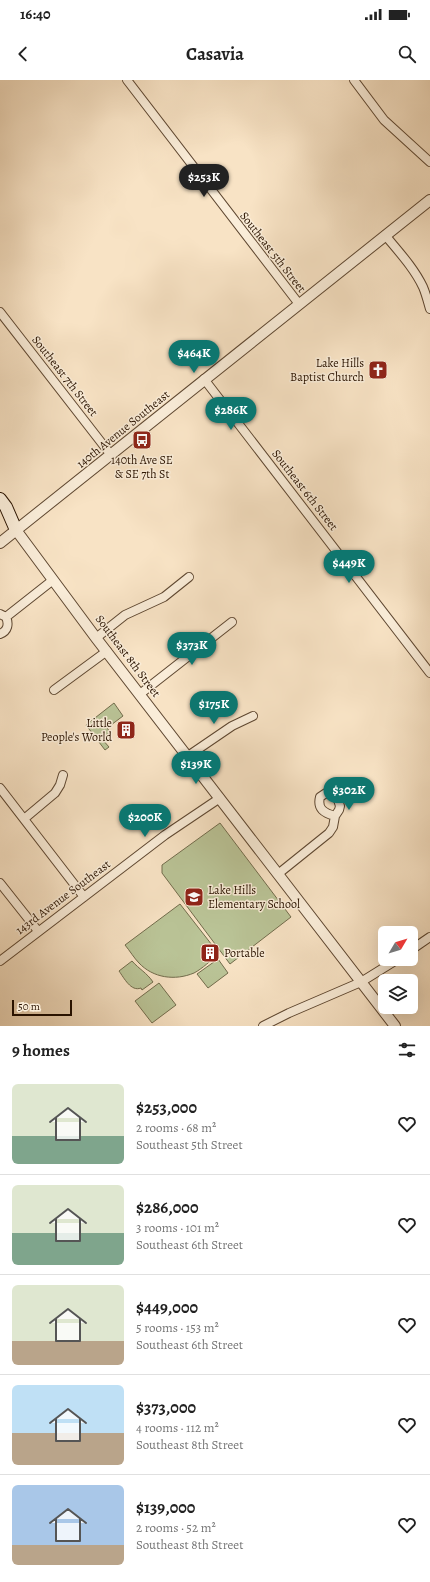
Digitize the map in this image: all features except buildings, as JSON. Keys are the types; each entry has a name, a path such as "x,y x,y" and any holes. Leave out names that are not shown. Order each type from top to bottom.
{"main road":[{"path":"0,499 6,507 16,530"},
{"path":"0,516 16,530"}],"street":[{"name":"Southeast 5th Street","path":"127,80 298,304"},
{"path":"354,80 384,120 430,162"},
{"name":"140th Avenue Southeast","path":"0,543 430,200"},
{"path":"385,235 418,278 430,309"},
{"name":"Southeast 7th Street","path":"0,312 110,455"},
{"name":"Southeast 6th Street","path":"204,380 430,673"},
{"name":"Southeast 8th Street","path":"16,530 96,638 395,1026"},
{"path":"96,638 125,615 164,598 189,577"},
{"path":"0,634 7,628 8,624 3,616 53,580"},
{"path":"140,694 232,622"},
{"path":"54,690 106,651"},
{"path":"188,756 232,726 253,716"},
{"path":"24,819 55,793 60,785 63,775"},
{"path":"0,788 84,897"},
{"name":"143rd Avenue Southeast","path":"0,961 165,835 220,798"},
{"path":"278,874 329,833 333,827 335,816"},
{"path":"0,883 38,931"},
{"path":"418,945 430,937"},
{"path":"265,1025 361,982 387,966"}],"green space":[{"path":"114,703 123,716 107,728 110,732 102,739 109,747 105,750 86,725"},
{"path":"220,823 291,917 230,964 162,873 162,865"},
{"path":"180,904 219,954 194,973 179,977 165,977 145,968 135,959 125,945"},
{"path":"218,959 228,973 208,988 197,974"},
{"path":"132,961 153,982 142,990 141,988 137,989 131,986 119,971"},
{"path":"159,983 176,1005 152,1023 135,1001"}],"place":[{"name":"Lake Hills Baptist Church","path":"378,370"},
{"name":"140th Ave SE & SE 7th St","path":"142,440"},
{"name":"Little People's World","path":"126,730"},
{"name":"Lake Hills Elementary School","path":"194,897"},
{"name":"Portable","path":"210,953"}]}
